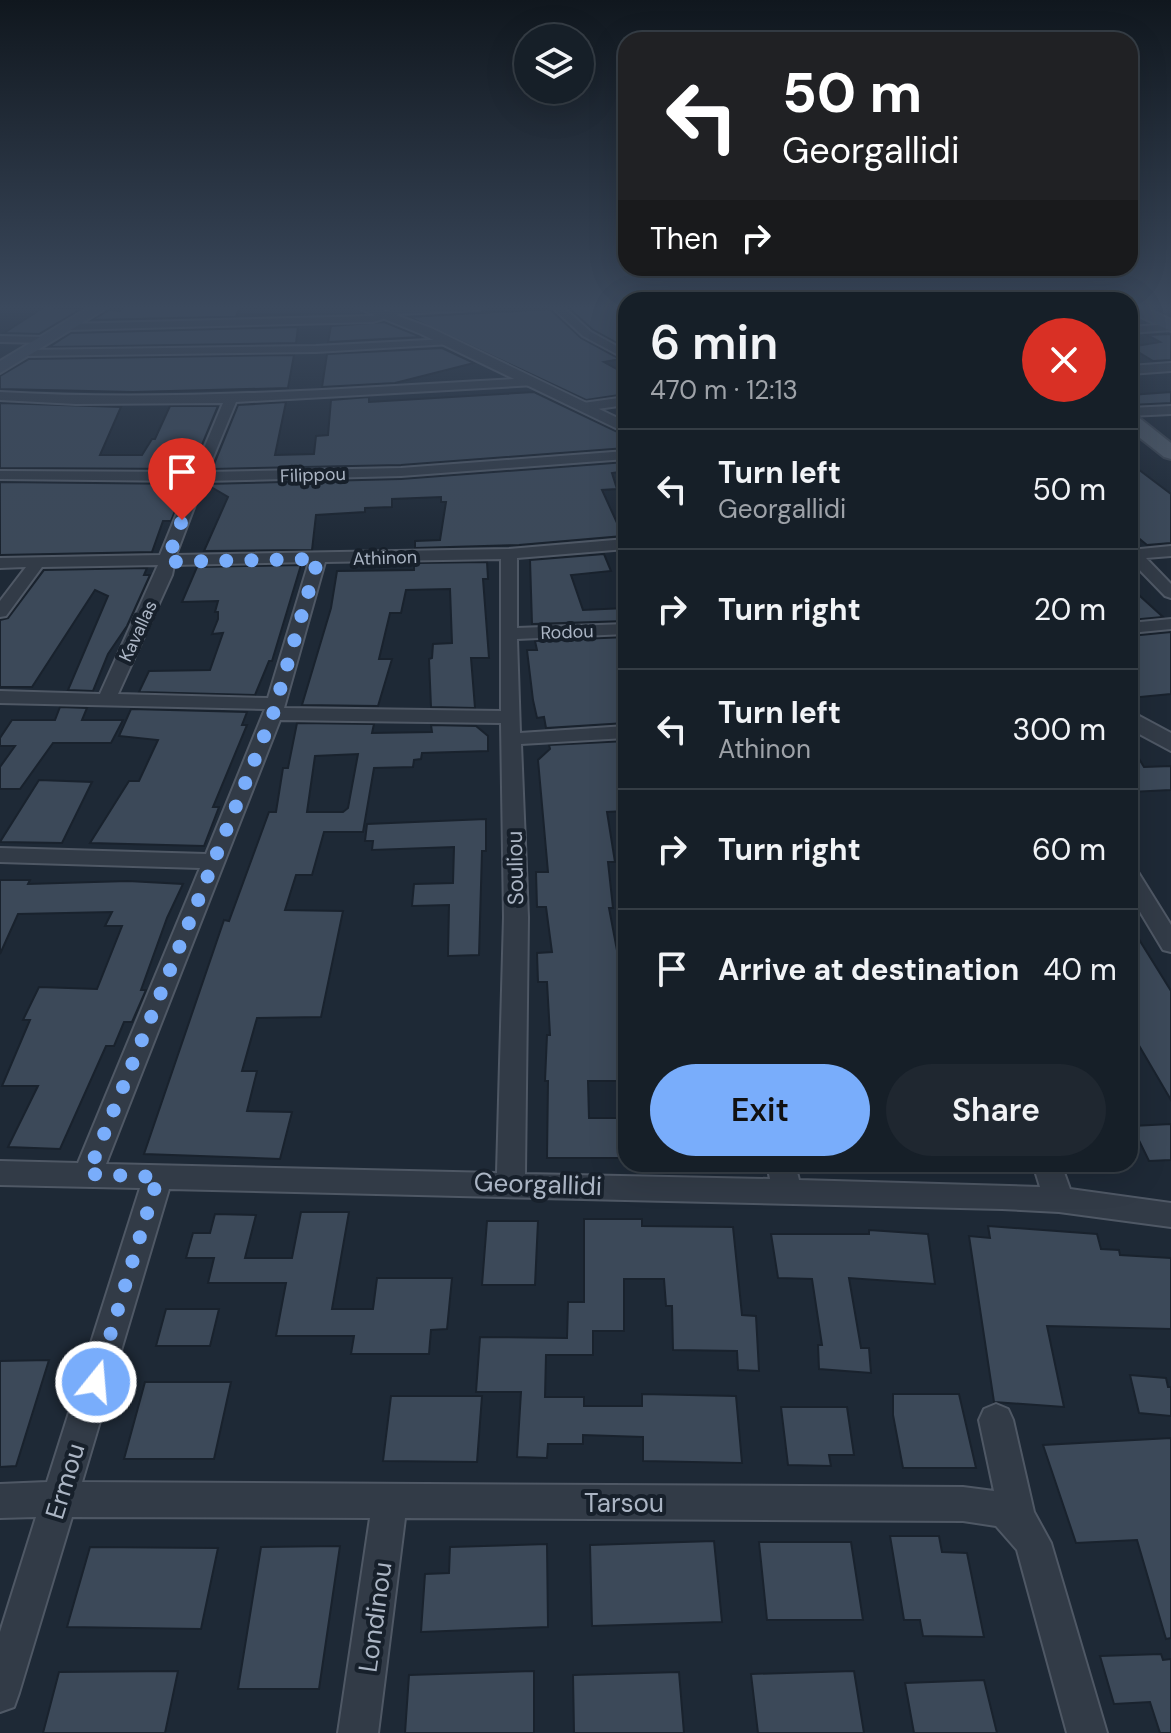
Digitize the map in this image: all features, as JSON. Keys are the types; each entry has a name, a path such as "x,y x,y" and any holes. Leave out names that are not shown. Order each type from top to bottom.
{"main road":[{"path":"1138,426 1171,453"}],"street":[{"path":"0,396 76,400 231,399 460,388"},
{"path":"543,388 618,424"},
{"name":"Kavallas","path":"107,699 164,575 169,548 201,478 231,399"},
{"path":"583,407 618,402"},
{"path":"1138,412 1171,410"},
{"name":"Filippou","path":"0,475 201,478 401,472 618,456"},
{"name":"Athinon","path":"0,563 509,554 618,545"},
{"path":"1138,554 1171,551"},
{"name":"Souliou","path":"509,554 508,634 516,917 511,1183"},
{"path":"88,1174 275,709 318,559"},
{"path":"1138,561 1171,593"},
{"path":"0,612 37,563"},
{"path":"1138,627 1171,624"},
{"name":"Rodou","path":"508,634 618,629"},
{"path":"1,698 107,699 512,728 618,732"},
{"path":"1138,723 1171,744"},
{"path":"0,855 213,861"},
{"path":"1138,890 1171,944"},
{"path":"1050,1172 1059,1200"},
{"name":"Georgallidi","path":"0,1173 511,1183 784,1178 1059,1200 1171,1215"},
{"name":"Ermou","path":"0,1693 158,1177"},
{"path":"996,1420 1017,1516 1033,1543 1042,1569 1087,1733"},
{"name":"Tarsou","path":"0,1501 963,1504 1017,1516"},
{"name":"Londinou","path":"358,1733 390,1502"}],"building":[{"path":"0,388 288,388 133,392"},
{"path":"560,388 618,388 618,395 586,400"},
{"path":"534,392 618,432 618,449 401,465 212,469 238,405 286,402 275,455 314,454 316,436 328,435 331,400 369,397 369,402"},
{"path":"1171,392 1171,403 1138,405 1138,394"},
{"path":"0,403 121,407 100,455 142,455 155,439 170,406 218,406 192,469 0,468"},
{"path":"618,463 618,472 612,473 617,489 602,490 618,525 618,536 519,545 415,548 415,541 440,540 446,502 441,502 441,497 392,499 392,507 316,515 312,550 204,551 228,497 206,484 401,479"},
{"path":"1138,469 1171,494 1171,543 1147,545 1138,538"},
{"path":"0,482 186,484 171,521 163,521 152,552 0,555"},
{"path":"604,554 611,571 571,575 583,610 618,608 618,621 532,624 530,560"},
{"path":"487,562 488,579 483,579 489,658 471,658 475,708 431,707 429,659 432,658 433,644 452,643 450,589 406,590 401,613 390,613 379,659 392,659 378,706 302,705 331,608 337,571 414,570 414,563"},
{"path":"301,565 272,661 269,661 255,695 139,692 149,671 210,670 223,633 212,634 218,619 218,612 215,612 218,601 182,602 197,567"},
{"path":"147,568 144,575 150,575 127,626 108,654 93,691 68,690 108,596 95,590 32,687 0,687 0,620 8,618 44,570"},
{"path":"1138,594 1163,617 1138,619"},
{"path":"1171,632 1171,694 1138,697 1138,635"},
{"path":"618,637 618,724 546,728 544,717 537,718 533,700 527,650 537,650 535,641"},
{"path":"60,707 87,708 82,720 123,720 111,743 53,743 20,789 0,789 0,767 15,746 0,746 0,738 12,720 55,720"},
{"path":"131,709 247,712 242,725 247,725 213,807 219,807 204,846 90,843 129,781 139,781 158,740 119,736"},
{"path":"297,723 374,724 372,733 432,732 431,725 476,726 488,736 488,751 422,753 421,759 414,760 413,767 374,768 363,832 324,832 312,875 296,875 285,910 343,911 321,1017 257,1018 242,1071 257,1071 247,1111 292,1112 280,1159 144,1154 224,920 229,921 269,812 276,812 283,768 288,768","holes":["358,754 348,808 343,812 307,812 315,756"]},
{"path":"618,741 618,811 607,812 615,862 608,862 613,908 609,908 618,956 618,1081 588,1081 589,1118 618,1118 618,1158 547,1158 548,1081 545,1081 547,1035 550,1035 547,982 538,982 537,953 552,952 546,907 537,907 536,872 548,872 538,760 550,749 549,745"},
{"path":"1138,757 1144,767 1171,766 1171,790 1138,792"},
{"path":"39,780 92,782 62,843 0,842"},
{"path":"486,819 479,955 448,956 449,905 412,906 414,884 453,883 454,847 372,850 373,841 365,841 367,824"},
{"path":"0,880 30,880 28,884 128,881 183,884 167,918 141,990 146,990 132,1022 124,1022 114,1046 106,1046 60,1149 8,1147 38,1086 2,1086 30,1020 23,1020 39,987 97,989 122,926 105,926 112,912 18,914 0,954"},
{"path":"1138,938 1171,991 1171,1100 1138,1044"},
{"path":"1171,1124 1171,1160 1149,1161 1138,1138 1138,1126"},
{"path":"301,1212 349,1212 332,1309 373,1309 377,1278 452,1278 447,1329 431,1330 429,1354 351,1354 354,1336 276,1336 286,1283 208,1283 214,1258 186,1258 193,1233 210,1233 215,1214 256,1215 245,1258 292,1258"},
{"path":"584,1219 642,1219 642,1226 733,1227 742,1315 756,1316 759,1371 738,1370 737,1351 673,1350 672,1306 666,1306 664,1279 624,1279 624,1331 593,1331 593,1355 546,1355 545,1397 584,1397 584,1406 642,1406 642,1394 736,1396 742,1463 643,1461 643,1437 583,1435 583,1444 548,1444 547,1458 517,1457 521,1392 476,1392 480,1337 567,1338 568,1302 584,1302"},
{"path":"487,1221 538,1221 535,1285 482,1285"},
{"path":"988,1226 1097,1234 1101,1249 1119,1250 1120,1255 1171,1258 1171,1329 1047,1326 1064,1407 994,1402 969,1236 990,1238"},
{"path":"869,1230 928,1234 935,1284 849,1278 861,1348 869,1348 871,1373 819,1369 818,1345 822,1345 812,1279 778,1278 771,1234 869,1234"},
{"path":"166,1309 219,1309 210,1346 156,1346"},
{"path":"49,1360 16,1466 0,1467 0,1361"},
{"path":"1130,1375 1166,1378 1168,1387 1171,1387 1171,1416 1139,1413"},
{"path":"145,1382 231,1382 214,1459 124,1459"},
{"path":"893,1394 959,1394 976,1468 903,1468 893,1415"},
{"path":"391,1396 482,1396 477,1462 383,1461"},
{"path":"781,1407 847,1407 854,1455 829,1455 831,1466 788,1465"},
{"path":"1171,1438 1171,1638 1166,1639 1137,1540 1076,1543 1043,1445"},
{"path":"890,1536 939,1536 942,1552 967,1553 984,1637 923,1636 920,1620 904,1620"},
{"path":"714,1541 722,1622 592,1626 590,1545"},
{"path":"759,1542 851,1542 863,1620 767,1620"},
{"path":"547,1544 548,1627 421,1632 425,1574 449,1573 450,1547"},
{"path":"340,1546 319,1689 238,1689 261,1547"},
{"path":"90,1547 218,1548 201,1629 67,1627"},
{"path":"1161,1654 1163,1660 1171,1659 1171,1733 1160,1733 1150,1702 1114,1704 1100,1656"},
{"path":"178,1671 165,1733 43,1733 59,1672"},
{"path":"534,1671 534,1733 405,1733 409,1675"},
{"path":"854,1671 864,1733 758,1733 751,1674"},
{"path":"679,1672 684,1733 574,1733 573,1675"},
{"path":"984,1680 997,1733 914,1733 905,1683"}],"route":[{"path":"96,1382 158,1177 88,1174 277,704 318,559 167,562 169,548 182,520"}]}
